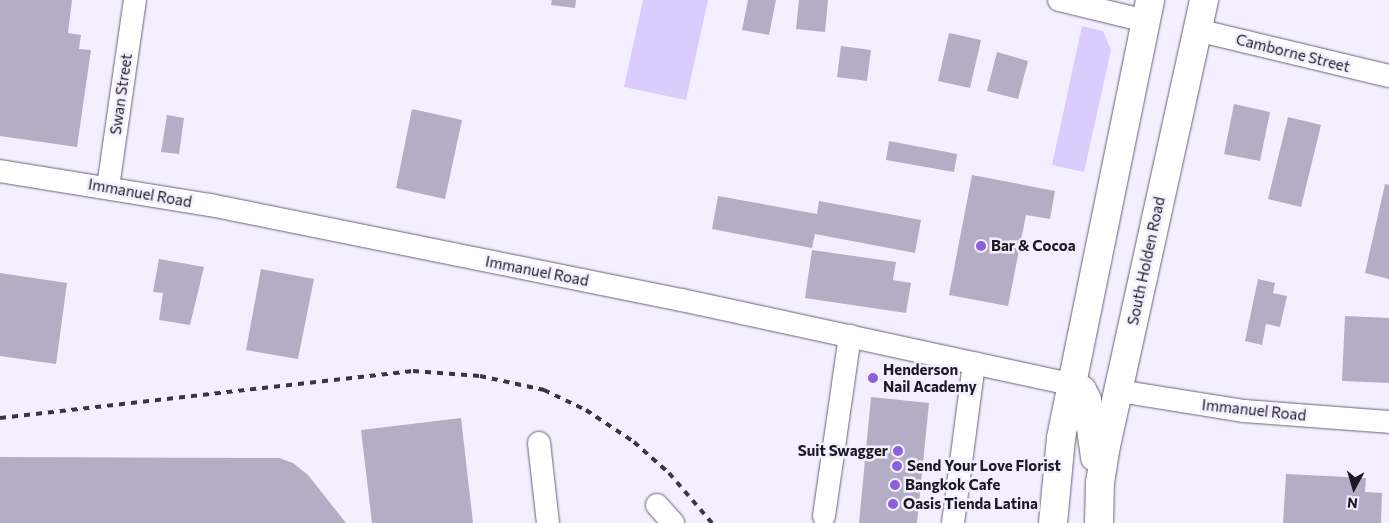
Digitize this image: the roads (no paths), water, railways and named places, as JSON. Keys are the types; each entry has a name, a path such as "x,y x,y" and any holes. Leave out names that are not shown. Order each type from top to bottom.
{"main road":[{"name":"South Holden Road","path":"1099,523 1100,483 1204,0"},
{"path":"1053,523 1060,438 1148,10"},
{"path":"1072,384 1082,390 1088,400 1100,483"}],"street":[{"name":"Swan Street","path":"108,187 135,0"},
{"path":"1059,0 1148,10"},
{"name":"Camborne Street","path":"1197,30 1389,76"},
{"name":"Immanuel Road","path":"0,171 108,187 850,336 1072,384"},
{"path":"824,516 850,336"},
{"path":"953,523 974,363"},
{"name":"Immanuel Road","path":"1119,391 1244,411 1389,422"},
{"path":"539,444 548,523"},
{"path":"657,505 673,523"}],"railway":[{"path":"0,418 413,371 480,376 544,390 586,410 634,442 669,473 712,523"}],"place":[{"name":"Bar & Cocoa","path":"981,246"},
{"name":"Henderson Nail Academy","path":"873,378"},
{"name":"Suit Swagger","path":"898,451"},
{"name":"Send Your Love Florist","path":"897,466"},
{"name":"Bangkok Cafe","path":"895,485"},
{"name":"Oasis Tienda Latina","path":"893,504"}]}
